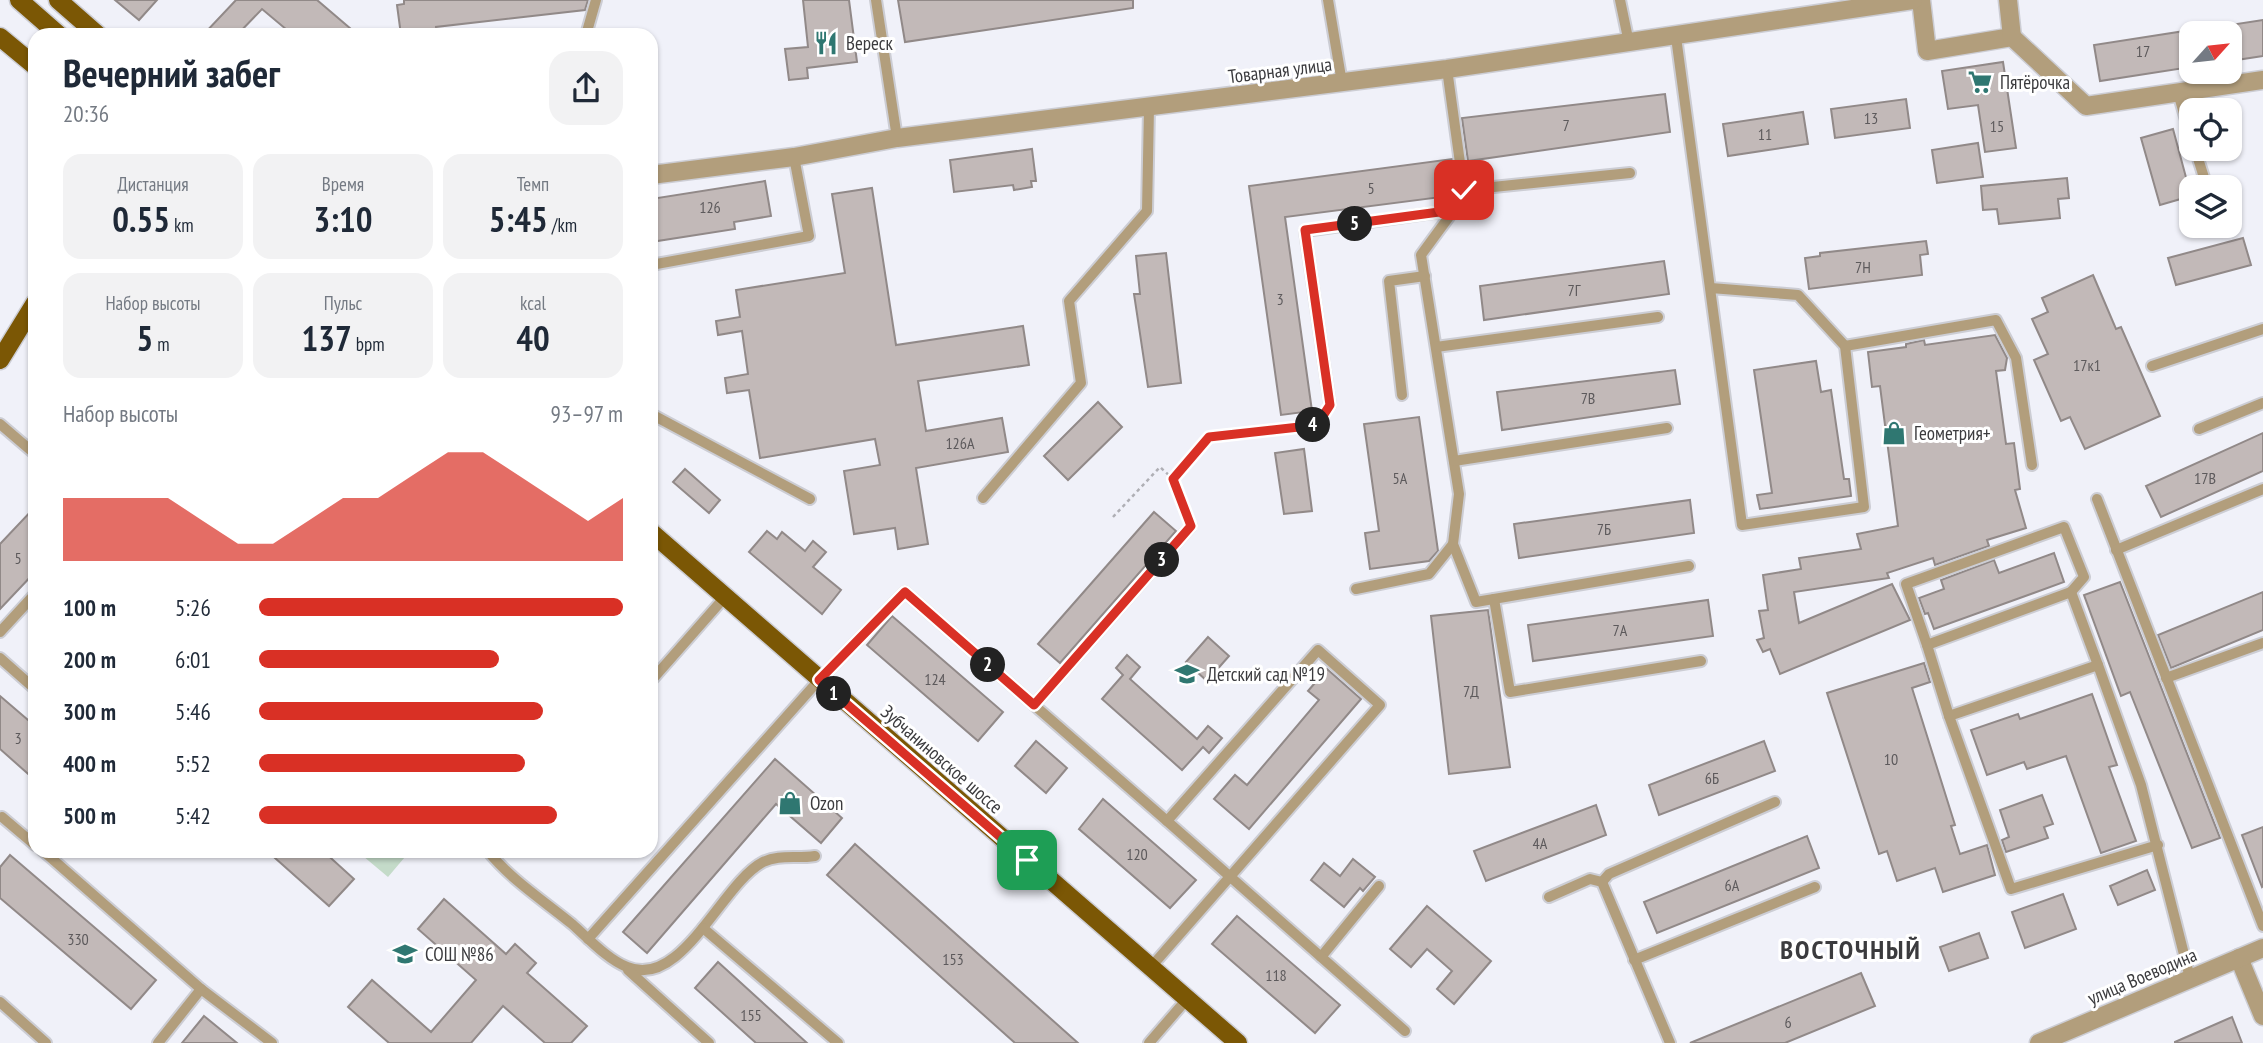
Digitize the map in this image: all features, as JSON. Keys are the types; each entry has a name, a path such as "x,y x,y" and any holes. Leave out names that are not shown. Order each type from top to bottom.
{"main road":[{"path":"19,0 50,28"},
{"path":"58,0 90,28"},
{"path":"41,19 81,21"},
{"path":"0,37 28,60"},
{"path":"0,360 28,314"},
{"name":"Зубчаниновское шоссе","path":"658,538 1238,1043"}],"street":[{"name":"Товарная улица","path":"658,174 794,157 897,138 1342,83 1676,37 1814,7 1913,0"},
{"path":"1921,0 1927,51 2012,37"},
{"path":"2008,0 2012,37 2086,106 2263,80"},
{"name":"улица Воеводина","path":"2039,1043 2263,948"},
{"path":"2239,958 2263,1016"}],"lane":[{"path":"588,28 596,0"},
{"path":"876,0 897,138"},
{"path":"1328,0 1342,83"},
{"path":"1620,0 1629,43"},
{"path":"1676,37 1742,525 1864,507 1845,346 1798,295 1711,288"},
{"path":"1330,405 1305,230 1454,210 1466,206 1447,69"},
{"path":"2178,93 2180,98"},
{"path":"983,498 1081,383 1069,301 1147,211 1149,108"},
{"path":"658,264 809,236 794,157"},
{"path":"1464,190 1630,173"},
{"path":"1454,210 1421,255 1459,494 1453,544 1476,602 1689,566"},
{"path":"1402,395 1389,281 1425,276"},
{"path":"1436,346 1658,317"},
{"path":"1845,346 1996,320 2016,358 2032,465"},
{"path":"2152,366 2263,329"},
{"path":"2199,429 2263,403"},
{"path":"658,418 810,499"},
{"path":"0,424 28,448"},
{"path":"1454,461 1667,428"},
{"path":"2116,550 2263,489"},
{"path":"2097,499 2263,926"},
{"path":"1034,705 1191,526"},
{"path":"1927,645 2071,592 2084,577 2064,527 1906,584 1949,716 2011,889 2158,845"},
{"path":"1356,589 1429,575 1453,544"},
{"path":"588,939 819,680 905,592 1405,1031"},
{"path":"2071,592 2141,785 2190,978"},
{"path":"658,673 724,598"},
{"path":"1494,599 1510,692 1701,661"},
{"path":"0,632 28,602"},
{"path":"2166,678 2263,643"},
{"path":"1151,967 1380,705 1318,649 1167,821"},
{"path":"0,658 28,683"},
{"path":"1949,716 2098,665"},
{"path":"1602,882 1609,874 1775,802"},
{"path":"2,817 28,839"},
{"path":"623,965 636,970 649,970 670,960 703,928 737,883 760,863 775,858 815,856"},
{"path":"50,858 201,989 272,1043"},
{"path":"499,858 588,939 623,965 709,1043"},
{"path":"1549,897 1591,879 1602,882"},
{"path":"1602,882 1670,1043"},
{"path":"1321,957 1379,886"},
{"path":"1634,960 1815,887"},
{"path":"703,928 838,1043"},
{"path":"159,1043 201,989"},
{"path":"1149,1043 1187,999"},
{"path":"0,1002 46,1043"}],"path":[{"path":"1173,479 1209,437 1317,425 1330,405"},
{"path":"1113,517 1160,467 1173,479 1191,526"}],"green space":[{"path":"365,858 404,858 388,877"}],"building":[{"path":"115,0 157,0 139,20"},
{"path":"236,0 317,0 350,28 285,28 262,9 244,28 210,28"},
{"path":"404,0 588,0 585,10 436,28 400,28 397,5 404,4"},
{"path":"803,0 849,0 857,62 807,68 808,78 789,80 785,49 808,47"},
{"path":"898,0 1133,0 1133,8 905,42"},
{"path":"2263,20 2263,56 2242,59 2242,23"},
{"path":"2179,32 2179,69 2100,81 2094,45"},
{"path":"2003,62 2016,148 1985,152 1978,105 1948,109 1942,71"},
{"path":"1665,94 1670,132 1468,161 1462,118"},
{"path":"1906,99 1910,128 1835,138 1831,109"},
{"path":"1803,112 1808,144 1728,156 1723,124"},
{"path":"2173,129 2179,161 2182,161 2185,175 2179,175 2179,199 2160,205 2141,138"},
{"path":"1978,143 1983,177 1937,183 1932,150"},
{"path":"1032,149 1036,181 1031,181 1032,187 1014,190 1013,185 954,192 950,160"},
{"path":"1452,159 1457,195 1285,217 1312,411 1281,415 1249,186"},
{"path":"2067,178 2069,198 2058,199 2060,218 1999,224 1997,209 1983,210 1981,186"},
{"path":"765,181 771,216 734,222 735,229 658,241 658,198"},
{"path":"872,188 896,345 1023,326 1029,365 918,381 926,431 1002,418 1008,452 916,468 928,544 898,549 895,528 854,534 844,471 880,465 875,439 760,458 749,390 727,393 725,378 748,374 742,331 718,335 716,321 740,317 736,290 845,273 832,194"},
{"path":"2243,238 2251,265 2176,285 2168,258"},
{"path":"1926,241 1928,254 1920,255 1922,275 1809,289 1805,258 1820,256 1820,253"},
{"path":"1166,253 1181,383 1148,387 1134,294 1140,294 1136,256"},
{"path":"1664,261 1669,294 1484,320 1480,286"},
{"path":"2093,275 2116,329 2121,327 2160,416 2085,449 2070,417 2061,421 2034,360 2048,354 2032,319 2048,312 2042,298"},
{"path":"1995,335 2007,358 2005,370 1996,371 2006,444 2014,443 2020,489 2015,490 2026,528 1987,540 1989,546 1935,565 1933,558 1887,573 1889,578 1794,592 1799,623 1892,584 1910,620 1780,674 1770,649 1763,652 1757,640 1764,638 1759,611 1768,610 1763,575 1801,569 1799,558 1861,549 1857,534 1898,526 1880,386 1872,387 1868,352 1906,347 1906,344 1924,340 1925,345"},
{"path":"1816,361 1821,392 1831,390 1844,479 1849,479 1851,496 1760,509 1757,495 1772,493 1754,370"},
{"path":"1675,370 1680,404 1502,430 1497,392"},
{"path":"1098,402 1122,427 1068,480 1044,456"},
{"path":"1419,417 1438,551 1429,561 1370,569 1365,533 1379,531 1364,424"},
{"path":"2263,433 2263,471 2161,517 2146,486"},
{"path":"1304,449 1312,511 1284,514 1275,453"},
{"path":"685,469 720,500 709,513 673,482"},
{"path":"1690,500 1694,533 1519,558 1514,524"},
{"path":"1154,512 1176,531 1060,663 1038,644"},
{"path":"28,514 28,579 0,609 0,544"},
{"path":"767,531 777,539 782,532 805,551 813,541 826,552 813,567 841,590 822,614 749,552"},
{"path":"2054,553 2064,582 1934,629 1928,613 1925,614 1919,598 1944,589 1941,580 1994,560 1999,573"},
{"path":"2120,582 2220,838 2192,848 2130,692 2121,696 2084,595"},
{"path":"2263,592 2263,630 2171,668 2158,635"},
{"path":"1708,600 1713,636 1533,661 1528,625"},
{"path":"1488,610 1510,767 1449,774 1431,616"},
{"path":"892,616 1003,712 978,741 867,645"},
{"path":"1208,637 1229,656 1207,681 1186,662"},
{"path":"1127,655 1140,667 1130,679 1197,739 1208,726 1222,738 1209,753 1203,747 1182,770 1102,699 1123,675 1116,668"},
{"path":"1924,663 1930,682 1912,688 1955,825 1951,826 1960,854 1987,845 1995,875 1943,892 1935,868 1897,881 1887,851 1879,854 1827,693"},
{"path":"1327,669 1361,699 1249,829 1214,799 1235,775 1247,785 1319,700 1308,691"},
{"path":"2092,694 2117,765 2109,767 2136,841 2101,853 2066,756 2027,769 2024,762 1987,775 1971,730 2018,714 2020,719"},
{"path":"0,696 28,720 28,774 0,749"},
{"path":"1036,741 1067,768 1046,793 1015,766"},
{"path":"1764,741 1775,771 1659,815 1649,785"},
{"path":"775,759 842,818 821,843 776,804 647,953 623,932"},
{"path":"2042,795 2053,824 2044,827 2048,838 2006,852 2002,840 2009,837 2000,810"},
{"path":"1103,799 1196,880 1170,908 1079,829"},
{"path":"1596,805 1606,835 1486,881 1474,851"},
{"path":"2263,827 2263,886 2262,887 2242,835"},
{"path":"1807,836 1819,868 1657,933 1644,902"},
{"path":"855,844 1078,1043 1015,1043 827,875"},
{"path":"10,855 156,980 131,1009 0,898 0,867"},
{"path":"275,858 331,858 354,879 329,906"},
{"path":"1353,859 1375,877 1363,891 1360,888 1344,907 1311,880 1324,863 1340,876"},
{"path":"2147,870 2155,890 2118,905 2110,886"},
{"path":"2063,894 2076,929 2025,948 2012,912"},
{"path":"444,899 506,954 515,944 536,963 527,973 587,1026 571,1043 545,1043 503,1006 471,1043 389,1043 348,1007 372,980 431,1032 476,980 418,929"},
{"path":"1427,906 1491,961 1454,1004 1437,989 1452,971 1427,949 1411,967 1390,949"},
{"path":"1237,916 1340,1005 1315,1033 1212,944"},
{"path":"1979,933 1988,958 1949,971 1940,947"},
{"path":"718,962 807,1043 756,1043 695,988"},
{"path":"1861,973 1875,1006 1785,1043 1690,1043"},
{"path":"204,1016 237,1043 182,1043"},
{"path":"2232,1017 2242,1043 2175,1043 2175,1042"}],"place":[{"name":"Вереск","path":"826,43"},
{"name":"Пятёрочка","path":"1980,82"},
{"name":"Геометрия+","path":"1894,433"},
{"name":"Детский сад №19","path":"1187,674"},
{"name":"Ozon","path":"790,803"},
{"name":"СОШ №86","path":"405,954"}],"district":[{"name":"ВОСТОЧНЫЙ","path":"1851,949"}],"route":[{"path":"1027,860 819,680 905,592 1034,705 1191,526 1173,479 1209,437 1317,425 1330,405 1305,230 1454,210 1466,206 1464,190"}]}
